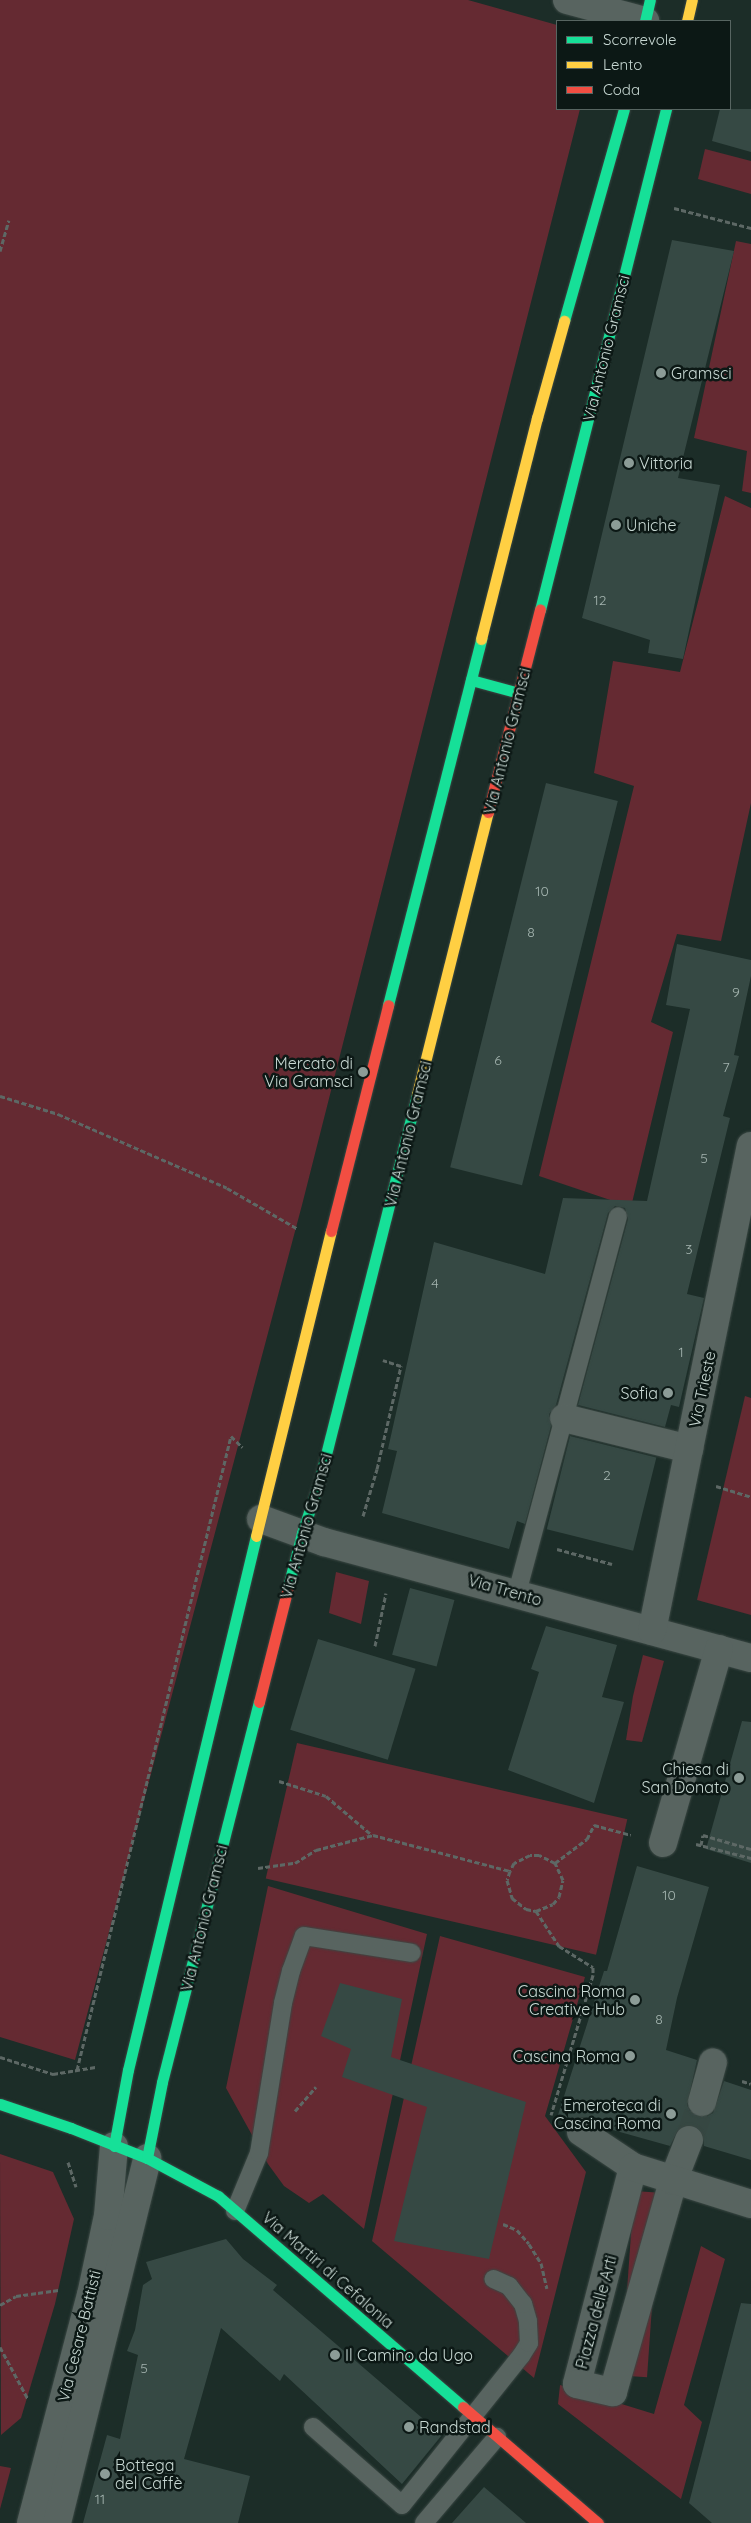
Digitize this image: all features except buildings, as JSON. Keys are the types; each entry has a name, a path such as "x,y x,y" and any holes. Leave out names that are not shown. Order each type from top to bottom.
{"street":[{"path":"567,0 641,20"},
{"path":"645,20 650,0"},
{"path":"688,20 692,0"},
{"path":"114,2146 128,2070 261,1518 537,418 624,110"},
{"name":"Via Antonio Gramsci","path":"147,2158 162,2082 302,1533 319,1482 666,110"},
{"path":"471,680 519,693"},
{"name":"Via Trieste","path":"652,1631 751,1146"},
{"path":"564,1418 689,1450"},
{"name":"Via Trento","path":"261,1518 324,1542 396,1559 751,1658"},
{"path":"664,1839 719,1649"},
{"path":"702,2102 713,2062"},
{"name":"Via Martiri di Cefalonia","path":"0,2104 71,2128 147,2158 218,2196 598,2523"},
{"path":"581,2132 633,2167 751,2204"},
{"path":"674,2180 689,2140"},
{"name":"Via Cesare Battisti","path":"30,2523 91,2295 108,2216 114,2146"},
{"name":"Via Cesare Battisti","path":"56,2523 147,2158"},
{"name":"Piazza delle Arti","path":"633,2167 577,2384 613,2392 674,2180"}],"lane":[{"path":"517,1594 618,1216"},
{"path":"235,2211 259,2153 283,2003 291,1971 304,1936 412,1953"},
{"path":"313,2427 402,2505 521,2356 529,2343 528,2321 523,2304 509,2286 493,2279"},
{"path":"424,2523 497,2437"}],"path":[{"path":"666,207 751,228"},
{"path":"0,251 9,220"},
{"path":"0,1096 58,1114 227,1188 303,1231"},
{"path":"363,1516 377,1469 401,1366 378,1358"},
{"path":"77,2070 232,1436 246,1451"},
{"path":"707,1482 751,1497"},
{"path":"562,1551 612,1564"},
{"path":"375,1646 396,1559"},
{"path":"279,1781 326,1796 373,1835 510,1871"},
{"path":"555,1863 587,1839 594,1825 626,1834"},
{"path":"258,1868 295,1863 316,1850 373,1835"},
{"path":"701,1845 703,1835 751,1849"},
{"path":"664,1839 701,1845 751,1858"},
{"path":"530,1855 539,1855 555,1863 563,1880 559,1897 553,1904 536,1911 526,1909 512,1898 508,1890 510,1871 514,1863 530,1855"},
{"path":"536,1911 559,1946 593,1967 594,1976 551,2117 581,2132"},
{"path":"0,2057 53,2074 99,2067"},
{"path":"0,2305 16,2296 57,2290 91,2295"},
{"path":"0,2347 38,2418 54,2436"}],"shaded area":[{"path":"0,0 468,0 556,25 556,110 580,110 302,1205 75,2060 0,2037"},
{"path":"705,149 751,161 751,194 698,179"},
{"path":"736,241 751,244 751,493 742,491 747,451 694,438"},
{"path":"725,496 751,508 751,803 721,941 677,934 651,1022 673,1032 631,1207 539,1176 634,786 594,773 613,661 680,672"},
{"path":"745,1396 751,1398 751,1615 697,1600"},
{"path":"336,1572 369,1581 361,1624 329,1613"},
{"path":"643,1655 664,1661 642,1742 626,1740 633,1696"},
{"path":"297,1743 627,1819 596,1955 266,1878"},
{"path":"268,1886 427,1934 364,2229 323,2194 309,2203 284,2186 268,2164 226,2088"},
{"path":"440,1936 585,1977 545,2116 586,2172 534,2378 372,2241"},
{"path":"0,2154 53,2172 74,2219 55,2304 21,2418 1,2435"},
{"path":"634,2191 660,2193 647,2377 621,2376"},
{"path":"701,2246 725,2259 684,2405 702,2422 681,2499 558,2404 560,2385 654,2414"},
{"path":"0,2466 11,2468 0,2509"}],"tunnel":[{"path":"689,2140 702,2102"}],"traffic: fast":[{"path":"645,20 650,0"},
{"path":"564,321 624,110"},
{"path":"540,610 666,110"},
{"path":"388,1005 481,639"},
{"path":"471,680 519,693"},
{"path":"288,1587 302,1533 319,1482 417,1094"},
{"path":"114,2146 128,2070 256,1536"},
{"path":"147,2158 162,2082 259,1702"},
{"path":"0,2104 71,2128 147,2158 218,2196 463,2407"}],"traffic: slow":[{"path":"687,20 692,0"},
{"path":"481,639 537,418 564,321"},
{"path":"417,1094 488,812"},
{"path":"256,1536 331,1231"}],"traffic: jam":[{"path":"488,812 540,610"},
{"path":"331,1231 388,1005"},
{"path":"259,1702 288,1587"},
{"path":"463,2407 598,2523"}],"place":[{"name":"Gramsci","path":"661,373"},
{"name":"Vittoria","path":"629,463"},
{"name":"Uniche","path":"616,525"},
{"name":"Mercato di Via Gramsci","path":"363,1072"},
{"name":"Sofia","path":"668,1393"},
{"name":"Chiesa di San Donato","path":"739,1778"},
{"name":"Cascina Roma Creative Hub","path":"635,2000"},
{"name":"Cascina Roma","path":"630,2056"},
{"name":"Emeroteca di Cascina Roma","path":"671,2114"},
{"name":"Il Camino da Ugo","path":"335,2355"},
{"name":"Randstad","path":"409,2427"},
{"name":"Bottega del Caffè","path":"105,2474"}]}
